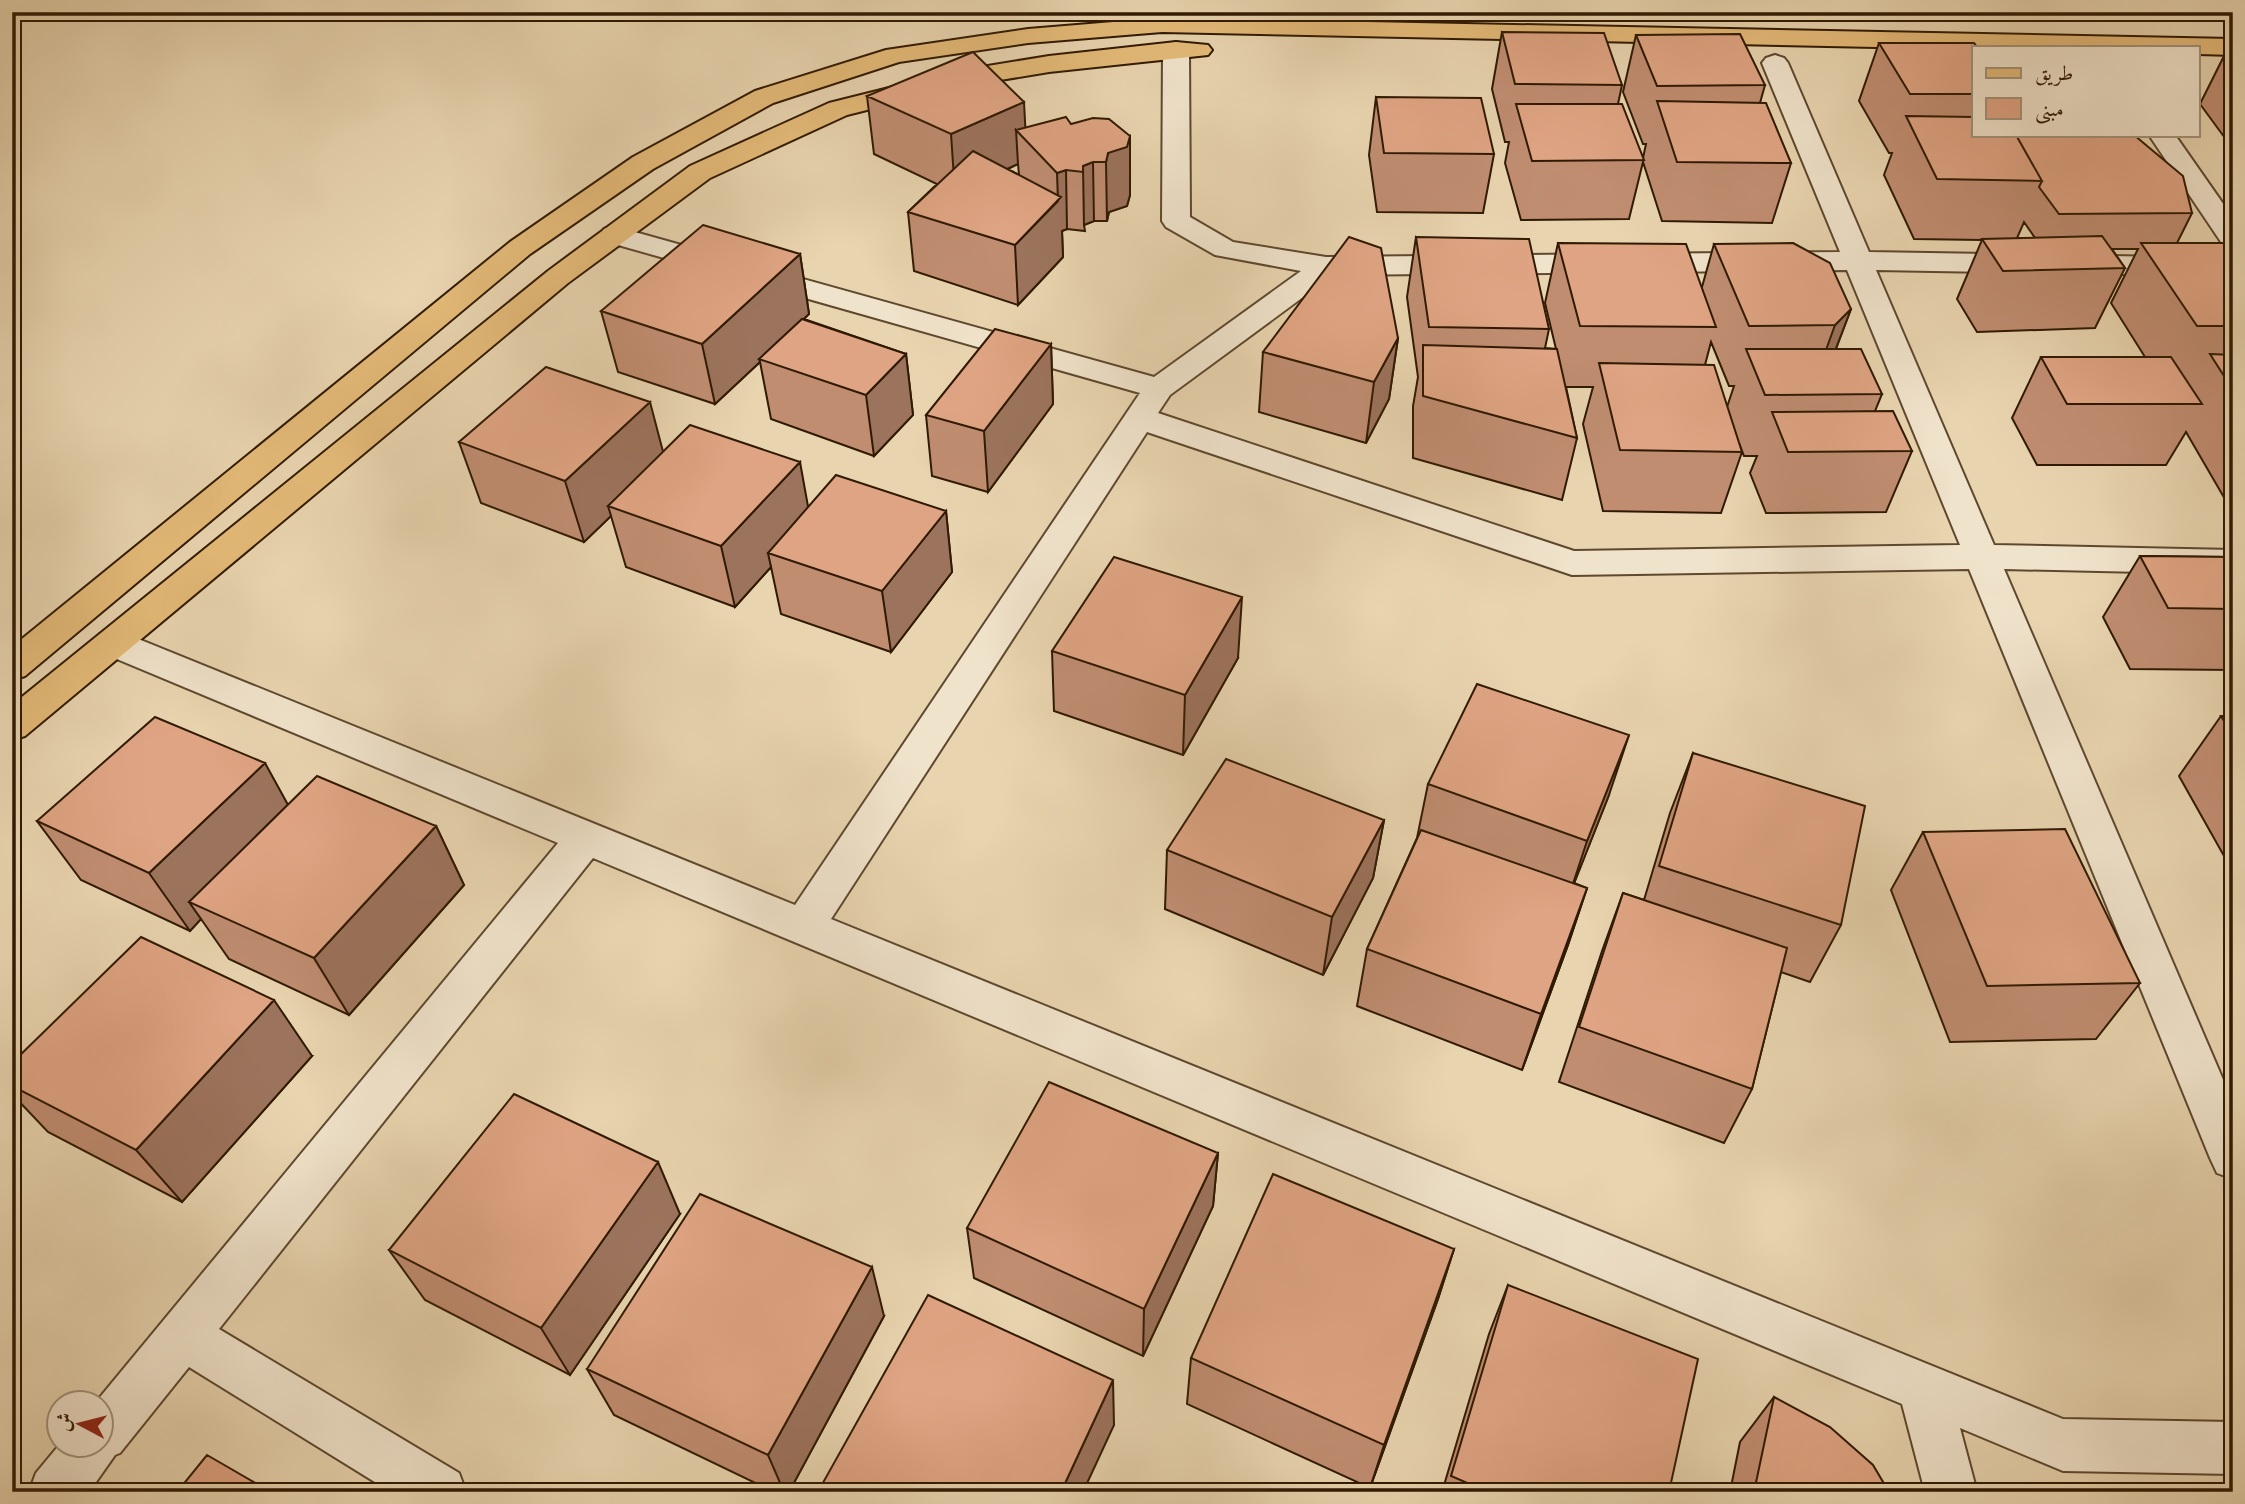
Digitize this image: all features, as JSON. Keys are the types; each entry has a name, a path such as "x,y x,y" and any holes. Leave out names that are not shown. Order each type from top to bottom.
{"main road":[{"path":"12,667 520,248 643,163 764,97 895,55 1028,36 1161,25 2184,46"},
{"path":"2200,46 2233,47"},
{"path":"12,726 558,277 614,235 700,172 838,109 957,79 1049,64 1176,50 1972,66"},
{"path":"2200,70 2233,71"}],"street":[{"path":"1176,50 1176,221 1225,249 1326,266 1856,261 2233,267"},
{"path":"1775,64 1979,557 2233,1158"},
{"path":"2163,136 2233,239"},
{"path":"614,235 1159,388"},
{"path":"803,927 1159,388 1326,266"},
{"path":"1139,418 1572,563 1979,557 2233,562"},
{"path":"113,643 2063,1445 2233,1448"},
{"path":"116,1418 586,838"},
{"path":"183,1335 440,1492"},
{"path":"1923,1387 1951,1492"},
{"path":"55,1492 83,1458"}],"building":[{"path":"1502,32 1604,33 1622,85 1515,84"},
{"path":"1740,34 1765,85 1657,86 1636,35"},
{"path":"1879,43 1974,43 1976,46 1972,46 1972,94 1910,94"},
{"path":"973,52 1024,102 951,134 867,96"},
{"path":"1376,97 1481,98 1494,154 1384,153"},
{"path":"1657,101 1766,103 1791,163 1677,162"},
{"path":"1516,104 1622,104 1644,160 1532,161"},
{"path":"1906,116 1972,117 1972,136 2017,136 2042,181 1937,179"},
{"path":"1066,117 1071,124 1093,118 1109,119 1130,136 1127,147 1108,153 1106,162 1093,162 1083,166 1083,172 1066,170 1057,173 1016,130"},
{"path":"2017,136 2135,136 2183,176 2192,213 2059,214 2039,187 2042,181"},
{"path":"973,151 1061,197 1015,245 908,212"},
{"path":"703,225 800,254 702,344 601,311"},
{"path":"2102,236 2125,268 2003,271 1982,239"},
{"path":"1349,237 1381,248 1398,338 1374,382 1263,352"},
{"path":"1416,237 1529,239 1549,329 1429,327"},
{"path":"1558,243 1686,244 1716,327 1580,326"},
{"path":"1793,243 1830,263 1851,309 1835,325 1749,326 1714,244"},
{"path":"2141,243 2233,243 2233,326 2197,326"},
{"path":"802,319 906,354 866,395 759,359"},
{"path":"995,329 1051,344 984,431 926,415"},
{"path":"1423,345 1557,349 1577,438 1423,396"},
{"path":"1746,349 1861,349 1882,394 1765,395"},
{"path":"2210,354 2233,355 2233,390"},
{"path":"2041,357 2171,357 2202,404 2067,404"},
{"path":"1599,363 1714,365 1742,452 1620,450"},
{"path":"546,367 650,402 565,481 459,442"},
{"path":"1893,411 1912,451 1788,452 1772,412"},
{"path":"690,425 800,462 721,546 608,506"},
{"path":"836,475 946,511 882,591 768,553"},
{"path":"2140,556 2233,557 2233,609 2168,608"},
{"path":"1114,557 1242,597 1185,695 1052,651"},
{"path":"1477,684 1629,735 1587,841 1428,784"},
{"path":"2221,716 2233,716 2233,736"},
{"path":"155,717 265,763 149,873 37,821"},
{"path":"1693,753 1865,806 1841,925 1659,866"},
{"path":"1226,759 1384,820 1332,917 1167,850"},
{"path":"317,776 436,826 314,958 189,902"},
{"path":"2065,829 2140,983 1987,986 1923,832"},
{"path":"1421,830 1587,888 1541,1014 1367,949"},
{"path":"1623,893 1787,948 1752,1089 1579,1027"},
{"path":"141,937 274,1000 136,1150 12,1086 12,1063"},
{"path":"1049,1082 1218,1153 1144,1309 967,1228"},
{"path":"514,1094 658,1162 541,1328 389,1250"},
{"path":"1273,1174 1454,1249 1384,1445 1191,1358"},
{"path":"700,1194 872,1267 768,1455 587,1369"},
{"path":"1508,1285 1698,1359 1669,1492 1488,1492 1451,1476"},
{"path":"928,1295 1113,1380 1061,1492 827,1492 820,1488"},
{"path":"1774,1397 1830,1427 1873,1465 1889,1492 1754,1492"},
{"path":"207,1455 271,1492 177,1492"}]}
